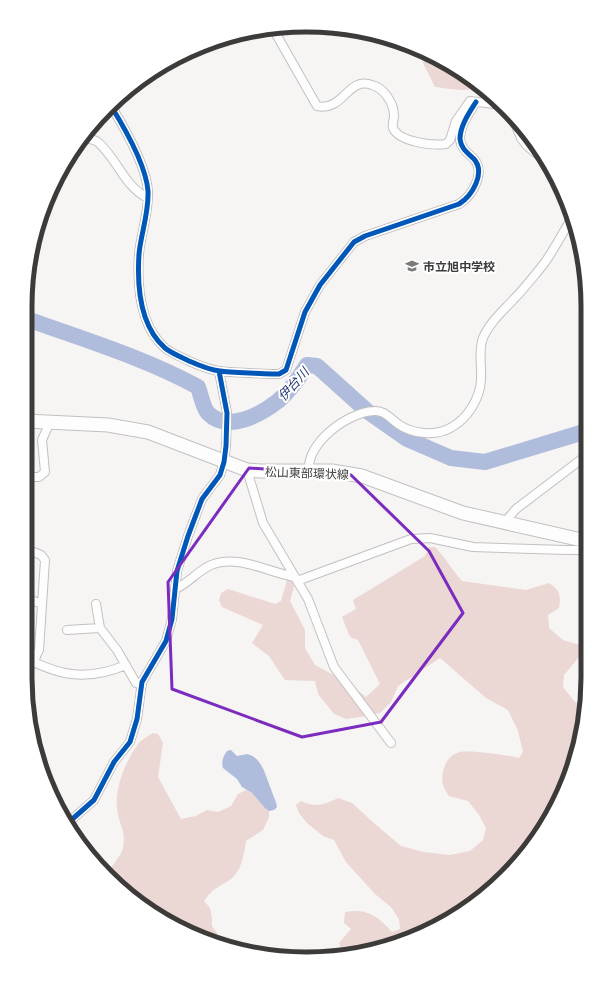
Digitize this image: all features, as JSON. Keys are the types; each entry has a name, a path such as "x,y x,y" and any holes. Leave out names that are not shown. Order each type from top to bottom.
{"main road":[{"name":"松山東部環状線","path":"32,421 108,425 148,432 247,470 309,471 346,473 362,476 463,513 581,540"}],"street":[{"path":"276,34 317,106 330,106 341,100 355,85 364,82 374,85 386,94 394,116 392,122 398,134 424,145 446,144 450,140 456,121 470,101 491,104"},
{"path":"114,110 126,130 144,174 147,198 139,253 139,273 141,297 147,323 155,337 165,348 193,362 219,371 279,374 286,370 305,312 320,285 354,242 366,236 466,200 476,184 478,167 462,146 460,138 467,116 476,102"},
{"path":"518,131 520,138 532,150"},
{"path":"89,139 99,142 110,156 124,179 136,192 147,198"},
{"path":"309,471 308,463 310,456 320,441 347,418 375,410 386,414 398,424 411,431 425,433 452,428 464,418 473,406 480,392 480,353 483,338 490,325 544,264 568,224"},
{"path":"72,820 94,800 114,762 130,742 137,719 142,685 166,641 172,619 177,570 197,510 207,490 220,475 224,462 227,413 219,371"},
{"path":"32,477 39,477 45,472 42,440 50,422"},
{"path":"505,522 516,509 581,460"},
{"path":"247,470 263,523 308,599 334,667 391,743"},
{"path":"175,589 210,566 224,561 238,562 296,579 411,539 421,537 473,546 566,550 581,552"},
{"path":"32,551 41,555 45,560 39,650 32,663"},
{"path":"32,600 42,604"},
{"path":"96,604 100,628 117,650 136,683 142,685"},
{"path":"67,630 100,628"},
{"path":"34,660 65,673 99,673 112,671 126,665"}],"highlighted area":[{"path":"249,468 351,475 429,551 463,613 381,722 302,737 172,689 168,582"}],"shaded area":[{"path":"424,58 428,60 459,78 473,88 465,90 435,87 423,63"},
{"path":"429,547 435,547 462,581 526,590 549,583 558,591 560,597 559,608 548,615 549,628 563,640 581,645 581,655 564,675 563,687 574,701 579,704 576,731 572,749 553,799 535,830 501,872 459,906 428,924 378,943 342,950 339,943 351,929 344,923 345,912 360,911 372,914 392,932 400,929 399,919 391,907 375,894 346,862 334,840 323,836 307,823 299,813 296,805 301,801 320,805 338,798 352,803 401,846 424,852 450,855 470,851 483,840 486,828 479,815 468,801 449,796 446,792 442,780 445,765 451,757 460,752 481,752 519,758 523,752 518,731 508,710 486,698 440,658 398,686 391,702 380,713 346,719 334,714 318,694 315,681 285,680 269,656 252,643 263,625 222,607 219,600 221,593 228,589 275,604 281,601 287,580 292,580 294,587 290,601 305,630 305,648 315,665 345,681 366,697 380,684 358,640 350,637 342,617 356,609 353,600 425,556"},
{"path":"153,733 158,734 163,743 158,777 181,819 196,816 207,810 218,812 231,806 238,794 246,790 252,793 269,811 269,817 263,830 246,841 242,862 238,871 231,879 207,896 204,901 210,908 212,926 217,933 217,937 185,924 154,906 110,870 122,851 124,843 124,834 118,815 117,806 118,787 128,760 138,744"}],"water":[{"path":"231,750 237,756 247,754 252,756 260,763 276,802 277,807 274,810 269,811 265,808 252,793 242,787 237,779 223,768 223,757 227,751"}],"waterway":[{"name":"伊台川","path":"32,321 136,358 198,387 206,411 216,419 224,422 243,420 262,412 271,406 290,389 307,365 317,366 367,411 407,439 451,458 485,462 581,433"}],"cycle path":[{"path":"114,111 134,147 143,170 148,191 146,215 139,254 139,279 142,304 145,317 150,328 157,339 170,352 200,366 233,372 279,374 286,370 305,312 320,285 354,242 365,236 459,204 469,196 476,184 479,171 474,159 463,148 460,134 463,124 476,102"},
{"path":"72,820 94,800 114,762 130,742 137,719 142,682 166,641 172,619 177,571 188,536 202,499 220,475 224,462 227,413 219,371"}],"place":[{"name":"市立旭中学校","path":"412,266"}]}
